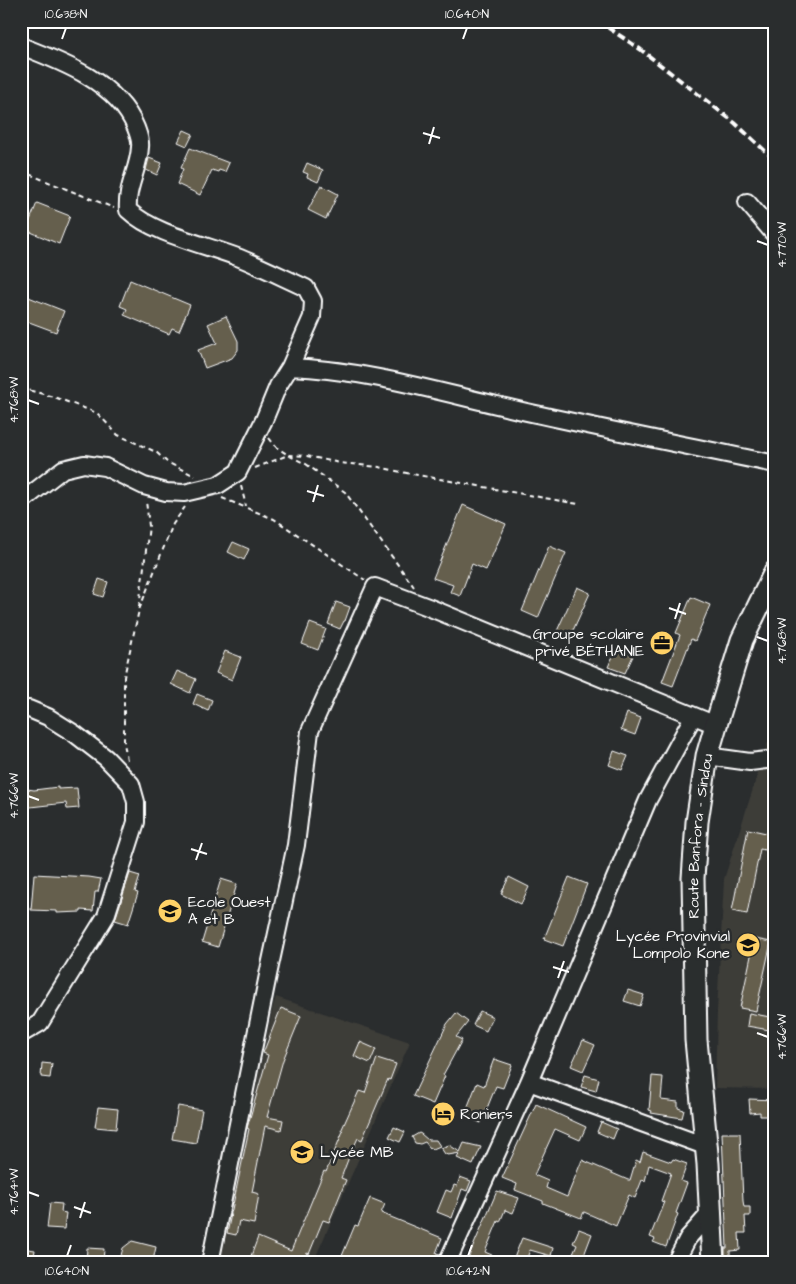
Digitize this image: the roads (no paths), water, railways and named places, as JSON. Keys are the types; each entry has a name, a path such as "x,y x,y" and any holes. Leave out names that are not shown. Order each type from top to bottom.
{"main road":[{"name":"Route Banfora - Sindou","path":"713,1263 711,1212 696,1040 693,878 697,822 707,756 742,640 775,572"}],"street":[{"path":"21,46 59,60 81,72 118,100 133,120 140,138 140,148 127,198 128,210 137,219 181,238 239,258 306,288 312,301 312,317 290,367 278,386 264,420 238,472 218,484 184,493 166,492 144,486 105,467 84,464 63,469 21,502"},
{"path":"747,202 775,235"},
{"path":"290,367 348,372 395,380 517,410 775,464"},
{"path":"210,1263 296,845 310,731 375,587 716,726"},
{"path":"21,710 29,710 48,717 75,734 106,758 131,784 136,802 136,822 106,916 40,1023 21,1034"},
{"path":"447,1263 529,1082 648,800 693,716"},
{"path":"707,756 750,762 775,759"},
{"path":"529,1082 705,1146"},
{"path":"675,1263 688,1238 711,1212"}],"railway":[{"path":"598,21 640,49 735,123 775,160"}],"place":[{"name":"Groupe scolaire privé BÉTHANIE","path":"662,643"},
{"name":"Ecole Ouest A et B","path":"170,911"},
{"name":"Lycée Provinvial Lompolo Kone","path":"748,945"},
{"name":"Roniers","path":"443,1114"},
{"name":"Lycée MB","path":"302,1152"}]}
